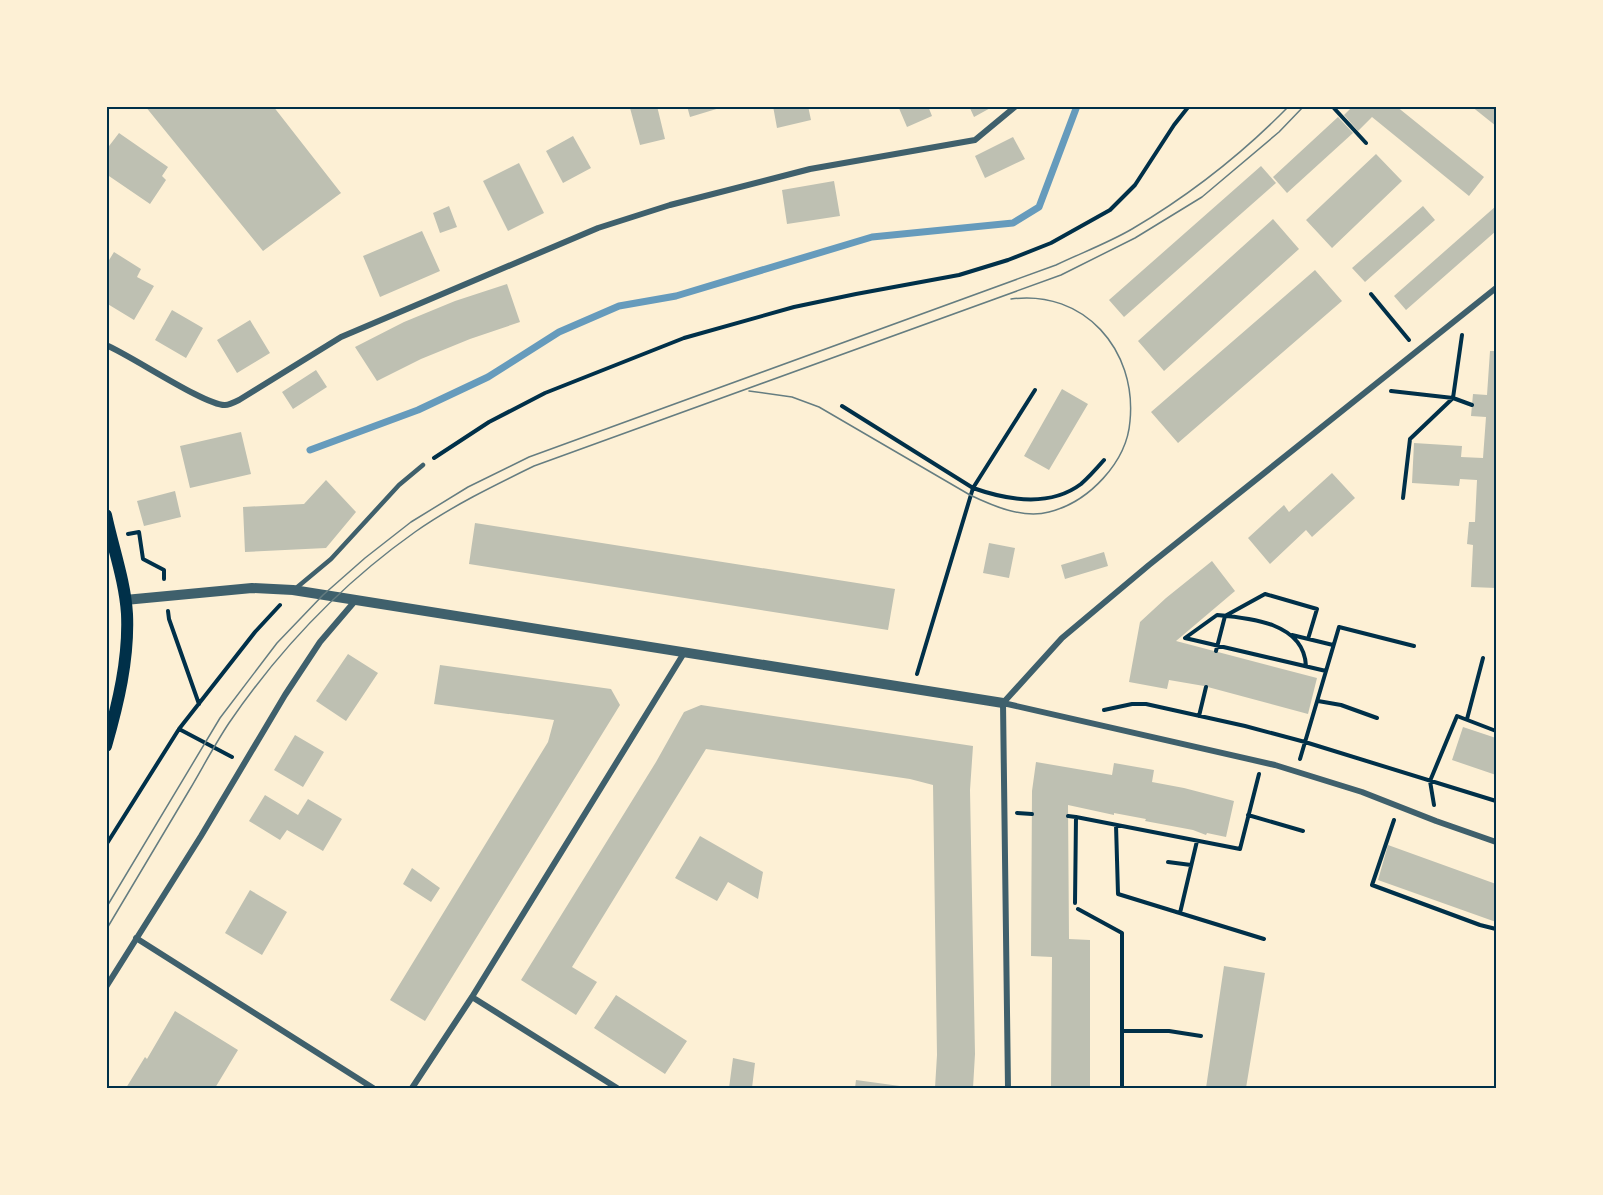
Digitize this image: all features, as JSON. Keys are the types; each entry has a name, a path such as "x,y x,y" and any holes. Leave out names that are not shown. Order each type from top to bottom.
{"main road":[{"path":"106,515 127,615 126,650 118,702 106,746"}],"street":[{"path":"106,345 123,352 209,402 225,405 239,400 341,337 598,228 670,205 810,169 975,140 1016,106"},
{"path":"1008,1089 1003,703 1070,632 1149,565 1497,288"},
{"path":"125,600 252,588 293,591 1003,703 1262,762 1362,792 1497,842"},
{"path":"106,987 201,836 291,686 320,642 355,601"},
{"path":"412,1089 472,997 684,653"},
{"path":"136,938 374,1089"},
{"path":"472,997 617,1089"}],"lane":[{"path":"293,591 331,559 399,485 423,465"}],"path":[{"path":"423,465 489,422 545,393 684,338 804,305 959,275 1008,260 1051,243 1110,210 1135,185 1189,106"},
{"path":"1332,106 1366,143"},
{"path":"1371,294 1418,351"},
{"path":"1403,498 1410,439 1453,398 1465,313"},
{"path":"1371,388 1453,398 1472,405"},
{"path":"913,689 973,488 1035,390"},
{"path":"842,406 973,488 1001,497 1027,500 1053,497 1081,484 1104,460"},
{"path":"111,537 139,532 143,559 164,570 169,619 199,704"},
{"path":"106,845 179,729 255,632 293,591"},
{"path":"1216,651 1225,616 1265,594 1317,609 1308,639"},
{"path":"1306,666 1301,644 1283,628 1217,615 1185,638 1326,671"},
{"path":"1305,742 1339,627 1414,646"},
{"path":"1291,635 1333,645"},
{"path":"1467,719 1483,658"},
{"path":"1199,716 1206,687"},
{"path":"1318,701 1341,705 1377,718"},
{"path":"1098,711 1132,704 1146,704 1305,742 1497,801"},
{"path":"1436,821 1430,781 1457,716 1497,731"},
{"path":"179,729 221,751"},
{"path":"1068,816 1240,849 1262,762"},
{"path":"1399,806 1372,885 1480,925 1497,929"},
{"path":"1248,814 1304,831"},
{"path":"1075,903 1076,817"},
{"path":"1116,825 1118,894 1264,939"},
{"path":"1180,913 1197,841"},
{"path":"1168,862 1191,866"},
{"path":"1078,909 1122,933 1122,1089"},
{"path":"1123,1031 1169,1030 1201,1036"}],"building":[{"path":"145,106 273,106 341,193 263,251"},
{"path":"657,106 665,139 640,145 630,108"},
{"path":"687,106 723,106 723,107 690,117"},
{"path":"773,106 808,106 811,120 777,128"},
{"path":"898,106 928,106 932,116 907,127"},
{"path":"969,106 994,106 974,117"},
{"path":"1353,106 1396,106 1484,177 1469,196 1372,117 1358,131 1344,115"},
{"path":"1471,106 1496,106 1496,126"},
{"path":"1338,117 1353,133 1287,193 1273,177"},
{"path":"119,133 168,167 162,176 166,180 150,204 106,174 106,150"},
{"path":"573,136 591,168 563,183 546,151"},
{"path":"1013,137 1025,159 985,178 975,156"},
{"path":"1376,154 1402,181 1332,248 1306,220"},
{"path":"519,163 544,213 508,231 483,181"},
{"path":"1261,166 1276,183 1124,317 1109,300"},
{"path":"834,181 840,216 787,224 782,190"},
{"path":"449,206 457,227 440,233 433,213"},
{"path":"1423,206 1435,220 1365,282 1352,268"},
{"path":"1496,206 1496,231 1406,310 1394,296"},
{"path":"1273,219 1299,249 1164,371 1138,341"},
{"path":"422,231 440,271 380,297 363,256"},
{"path":"114,252 141,269 137,277 154,286 134,320 106,303 106,265"},
{"path":"1315,270 1342,301 1178,443 1151,412"},
{"path":"507,284 520,322 421,359 377,381 355,347 404,322 455,301"},
{"path":"172,310 203,328 186,358 155,340"},
{"path":"250,320 270,353 237,373 217,340"},
{"path":"1490,351 1496,351 1496,588 1471,587 1473,545 1467,544 1469,522 1475,522 1477,480 1460,479 1459,486 1412,483 1414,443 1462,446 1461,457 1483,458 1486,417 1471,416 1473,394 1487,395"},
{"path":"316,370 327,387 293,409 282,392"},
{"path":"1062,389 1088,404 1049,470 1024,456"},
{"path":"241,432 251,474 190,488 180,446"},
{"path":"1332,473 1355,498 1312,537 1306,530 1270,564 1248,538 1284,505 1289,512"},
{"path":"326,480 356,512 326,548 245,552 243,507 304,504"},
{"path":"175,491 181,517 144,526 137,501"},
{"path":"475,523 895,589 888,630 469,564"},
{"path":"989,543 1015,548 1009,578 983,573"},
{"path":"1104,552 1108,566 1065,579 1061,565"},
{"path":"1212,561 1235,591 1176,641 1317,678 1308,714 1204,686 1169,680 1167,689 1129,682 1140,622"},
{"path":"348,654 378,673 346,721 316,701"},
{"path":"440,665 611,689 620,705 425,1021 390,1000 548,742 554,720 434,704"},
{"path":"701,705 973,746 970,790 975,1054 973,1088 935,1088 937,1055 933,785 910,779 706,749 572,967 597,982 576,1015 521,980 656,762 684,712"},
{"path":"1463,727 1496,738 1496,775 1452,760"},
{"path":"295,735 324,752 303,787 274,770"},
{"path":"1036,762 1112,775 1114,763 1154,770 1152,782 1234,801 1226,837 1207,833 1206,835 1193,830 1145,821 1146,819 1068,805 1069,939 1090,940 1090,1088 1051,1088 1052,957 1031,956 1032,791"},
{"path":"265,795 298,815 308,799 342,819 323,851 287,830 280,840 249,821"},
{"path":"700,836 763,872 758,899 728,882 717,901 675,878"},
{"path":"1388,845 1496,884 1496,922 1378,880"},
{"path":"412,868 440,888 431,902 403,884"},
{"path":"250,890 287,912 262,955 225,933"},
{"path":"1224,966 1265,973 1246,1088 1206,1088"},
{"path":"616,995 687,1041 665,1074 594,1028"},
{"path":"175,1011 238,1050 215,1088 126,1088 145,1057 147,1059"},
{"path":"733,1058 755,1063 752,1088 729,1088"},
{"path":"856,1080 907,1087 907,1088 855,1088"}],"waterway":[{"path":"310,450 418,410 488,377 559,332 619,306 676,296 872,237 1013,223 1039,207 1077,106"}],"tram line":[{"path":"106,908 220,718 277,643 323,595 411,522 468,487 529,457 1056,265 1104,243 1132,229 1194,188 1234,157 1289,106"},
{"path":"106,930 219,739 248,696 314,619 363,573 415,532 458,505 534,466 1061,275 1135,238 1202,197 1279,132 1304,106"},
{"path":"749,391 792,397 819,407 970,495 998,507 1029,514 1039,514 1064,507 1091,490 1114,465 1122,451 1130,421 1130,395 1125,371 1115,349 1083,314 1061,304 1037,298 1011,299"}]}
